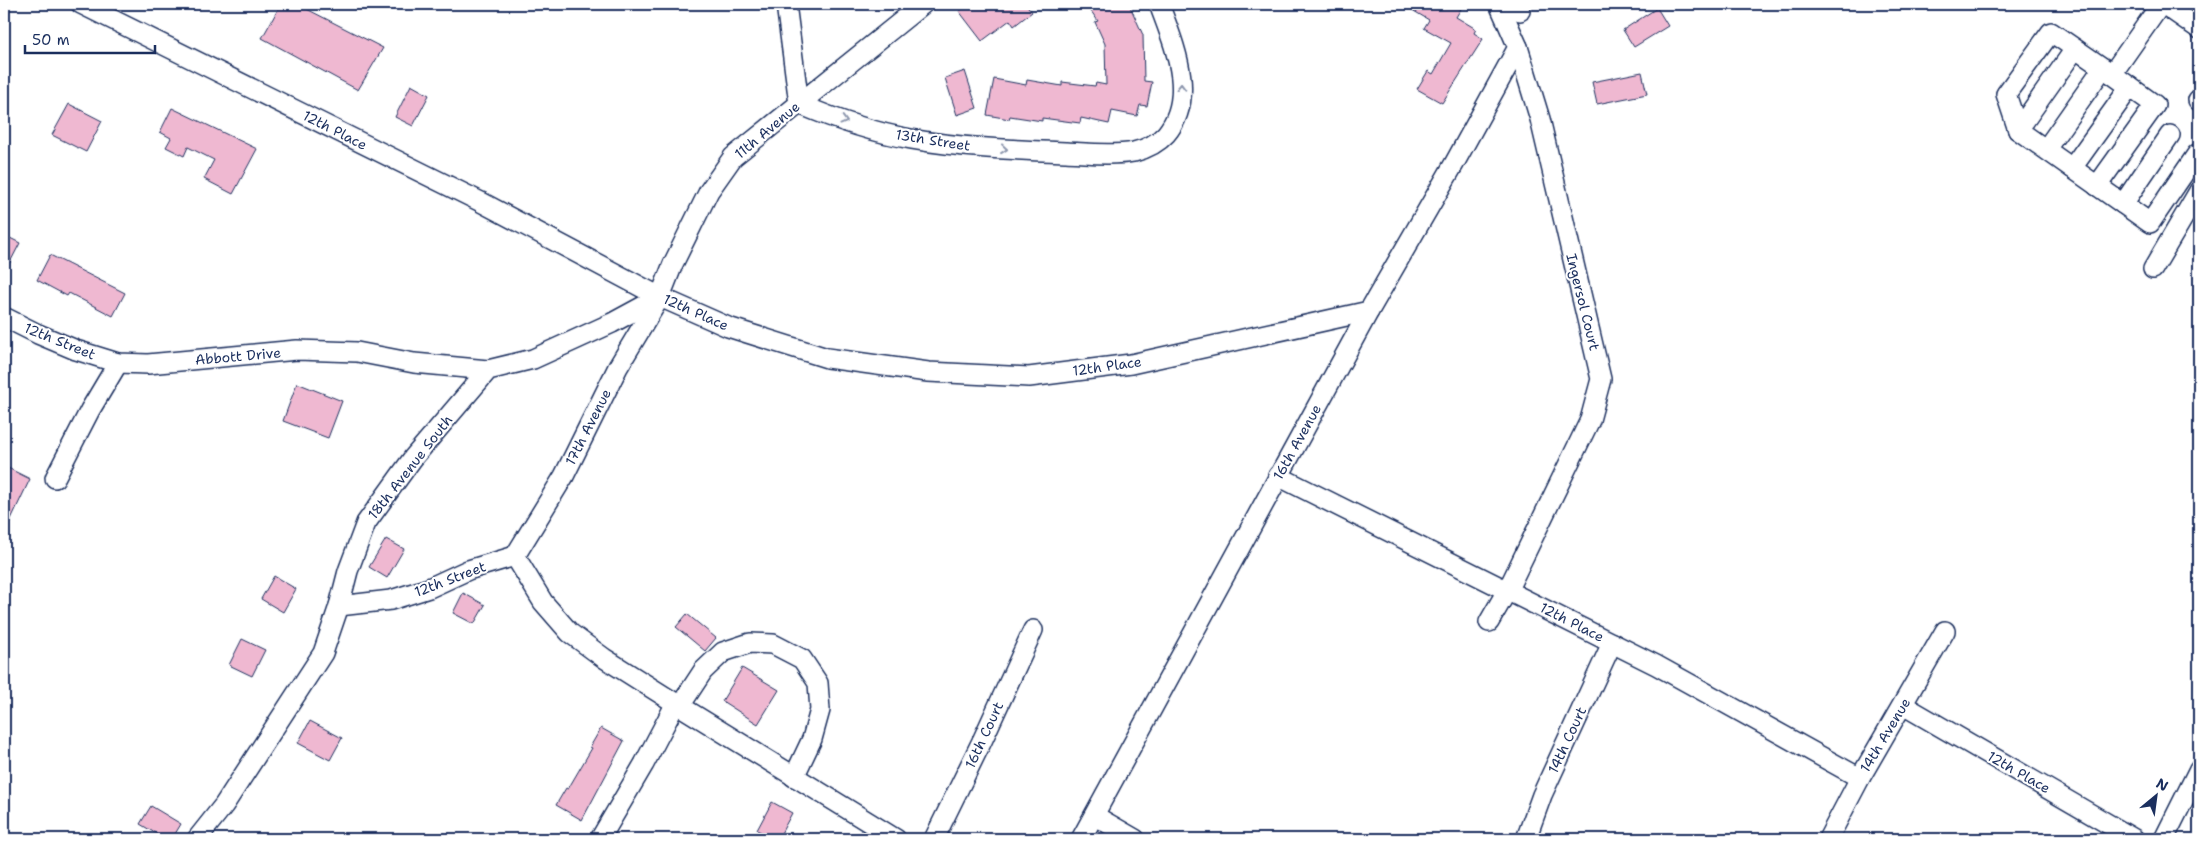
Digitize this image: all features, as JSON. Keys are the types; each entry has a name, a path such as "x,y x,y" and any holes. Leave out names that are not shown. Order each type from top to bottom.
{"street":[{"name":"12th Place","path":"81,4 489,207 660,297 728,327 827,358 928,372 1029,377 1131,364 1369,310"},
{"path":"786,4 798,104"},
{"name":"11th Avenue","path":"660,297 709,191 733,157 923,4"},
{"name":"13th Street","path":"798,104 834,119 911,139 1011,150 1115,154 1134,152 1152,146 1166,133 1176,115 1181,96 1178,58 1159,4"},
{"name":"Ingersol Court","path":"1499,4 1518,47 1540,119 1601,378 1590,420 1508,589"},
{"path":"2046,149 2162,4 2183,10 2199,29"},
{"path":"2097,186 2155,105 2051,32 2006,94 2018,130 2046,149 2097,186 2150,223 2197,154"},
{"name":"16th Avenue","path":"1081,839 1369,310 1454,164 1518,47"},
{"path":"2018,130 2076,49"},
{"path":"2072,168 2130,87"},
{"path":"2123,204 2170,134"},
{"path":"2153,269 2199,190"},
{"path":"488,370 533,359 612,323 660,297"},
{"name":"17th Avenue","path":"516,556 564,476 618,367 660,297"},
{"name":"12th Street","path":"4,317 76,350 118,363"},
{"name":"Abbott Drive","path":"118,363 148,364 297,350 357,352 414,363 488,370"},
{"path":"55,478 90,410 118,363"},
{"name":"18th Avenue South","path":"198,839 224,805 323,653 339,606 348,571 366,523 414,458 488,370"},
{"name":"12th Place","path":"1278,476 1508,589 1746,713 1860,778"},
{"path":"516,556 543,602 570,633 604,658 896,839"},
{"name":"12th Street","path":"339,606 391,600 430,588 468,570 516,556"},
{"path":"1488,622 1508,589"},
{"name":"16th Court","path":"934,839 1033,630"},
{"name":"14th Avenue","path":"1828,839 1860,778 1945,631"},
{"path":"600,839 678,704 703,671 723,652 750,643 773,644 802,659 818,683 820,710 812,739 794,777"},
{"name":"14th Court","path":"1526,839 1542,795 1612,643"},
{"name":"12th Place","path":"1903,705 2134,839"},
{"path":"2164,839 2199,769"},
{"path":"1094,816 1135,839"}],"building":[{"path":"281,4 297,4 383,48 358,90 262,38"},
{"path":"969,4 1026,4 1032,12 1014,26 1010,20 982,41 959,11"},
{"path":"1086,4 1129,4 1143,35 1144,81 1152,82 1147,106 1140,105 1137,116 1112,111 1109,124 1081,118 1080,123 1042,118 1042,121 1010,116 1009,119 987,115 994,79 1026,85 1027,80 1062,86 1062,82 1095,86 1096,83 1106,85 1105,44 1095,22 1098,21"},
{"path":"1402,4 1464,4 1456,17 1476,29 1474,33 1483,39 1442,103 1417,89 1428,71 1433,74 1451,43 1424,28 1429,20"},
{"path":"1657,8 1668,26 1634,47 1623,30"},
{"path":"965,71 977,108 957,115 945,78"},
{"path":"1642,72 1647,94 1597,104 1592,82"},
{"path":"411,85 429,95 413,126 395,117"},
{"path":"69,104 102,121 86,152 52,135"},
{"path":"172,108 257,149 233,194 204,179 214,160 188,147 184,156 166,147 171,138 160,132"},
{"path":"4,235 20,243 4,274"},
{"path":"50,255 125,293 113,316 69,293 67,296 37,280"},
{"path":"297,383 342,401 328,438 283,421"},
{"path":"4,466 30,479 4,534"},
{"path":"386,539 404,549 387,578 369,567"},
{"path":"274,576 296,589 283,612 261,599"},
{"path":"463,593 485,605 474,624 453,613"},
{"path":"687,614 716,638 705,651 676,627"},
{"path":"242,639 265,650 252,676 229,665"},
{"path":"742,668 779,690 758,724 722,701"},
{"path":"310,721 342,738 330,760 298,743"},
{"path":"601,728 624,741 582,820 556,805 566,788 568,789 592,748 590,747"},
{"path":"772,802 792,813 778,839 773,839 757,830"},
{"path":"151,806 181,824 172,839 165,839 140,824"}]}
